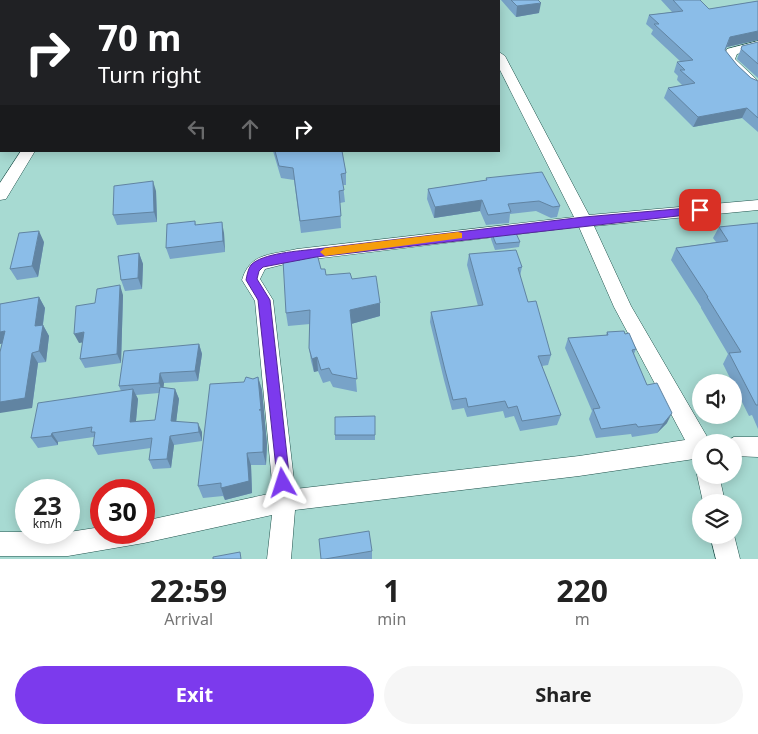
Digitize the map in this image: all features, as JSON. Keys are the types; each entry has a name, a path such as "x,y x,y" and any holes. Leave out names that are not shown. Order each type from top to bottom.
{"street":[{"path":"758,45 731,52 729,59 758,88"},
{"path":"500,58 584,221 623,307 694,434"},
{"path":"0,195 27,152"},
{"path":"279,559 285,501 264,300 251,280 256,267 263,262 298,255 584,221 758,205"},
{"path":"742,447 758,447"},
{"path":"155,530 285,501 579,466 692,448"},
{"path":"0,544 68,544 90,541"},
{"path":"724,544 728,559"}],"building":[{"path":"511,0 538,0 541,3 517,6"},
{"path":"673,0 700,0 709,9 758,1 758,31 730,37 725,50 737,65 751,78 758,81 758,118 747,108 698,117 668,88 695,83 680,70 685,70 677,62 693,60 654,24 659,24 649,15 683,11"},
{"path":"758,42 758,64 741,49 742,46"},
{"path":"275,152 342,152 346,173 341,174 344,190 339,191 341,216 300,221 293,168 279,166"},
{"path":"542,172 560,206 553,207 539,201 508,204 511,212 488,215 482,200 435,207 428,189 487,180 486,178"},
{"path":"153,181 154,212 113,215 114,186"},
{"path":"195,221 195,225 222,222 223,241 166,248 167,224"},
{"path":"758,223 758,405 756,405 742,378 742,374 740,374 729,353 741,352 676,248 728,241 719,227"},
{"path":"39,231 32,266 10,269 19,233"},
{"path":"515,231 520,242 496,244 492,234"},
{"path":"516,250 522,267 518,268 528,302 536,301 551,355 538,356 561,415 522,421 517,406 508,408 505,401 468,407 466,398 453,400 431,312 483,305 469,254"},
{"path":"139,253 138,278 121,280 118,256"},
{"path":"317,254 321,269 325,269 326,275 350,273 352,279 376,276 380,303 350,310 357,379 332,374 329,368 321,370 317,357 312,359 309,348 310,310 286,313 283,260 300,260 300,257"},
{"path":"120,285 117,354 80,359 84,332 74,334 76,306 95,303 97,289"},
{"path":"39,297 35,326 43,325 39,351 32,353 25,398 0,402 0,352 5,331 0,332 0,304"},
{"path":"624,331 625,334 629,333 636,349 632,350 647,385 657,383 672,413 663,424 638,427 636,424 601,429 593,409 600,408 568,338 608,335 607,332"},
{"path":"199,344 195,371 160,373 159,383 119,386 124,351"},
{"path":"246,377 253,379 258,377 263,452 247,453 249,481 221,488 221,483 198,486 210,384 244,382"},
{"path":"160,387 175,389 171,421 198,423 199,432 170,436 167,459 149,460 152,438 93,446 95,432 91,432 92,427 52,433 51,436 31,438 38,403 133,389 130,422 155,420"},
{"path":"375,416 375,435 335,435 335,417"},
{"path":"369,531 372,551 321,559 319,539"},
{"path":"240,552 241,559 213,559 213,557"}],"slow traffic":[{"path":"325,252 458,236"}],"route":[{"path":"283,483 264,300 251,280 254,269 259,264 298,255 584,221 700,210"}]}
